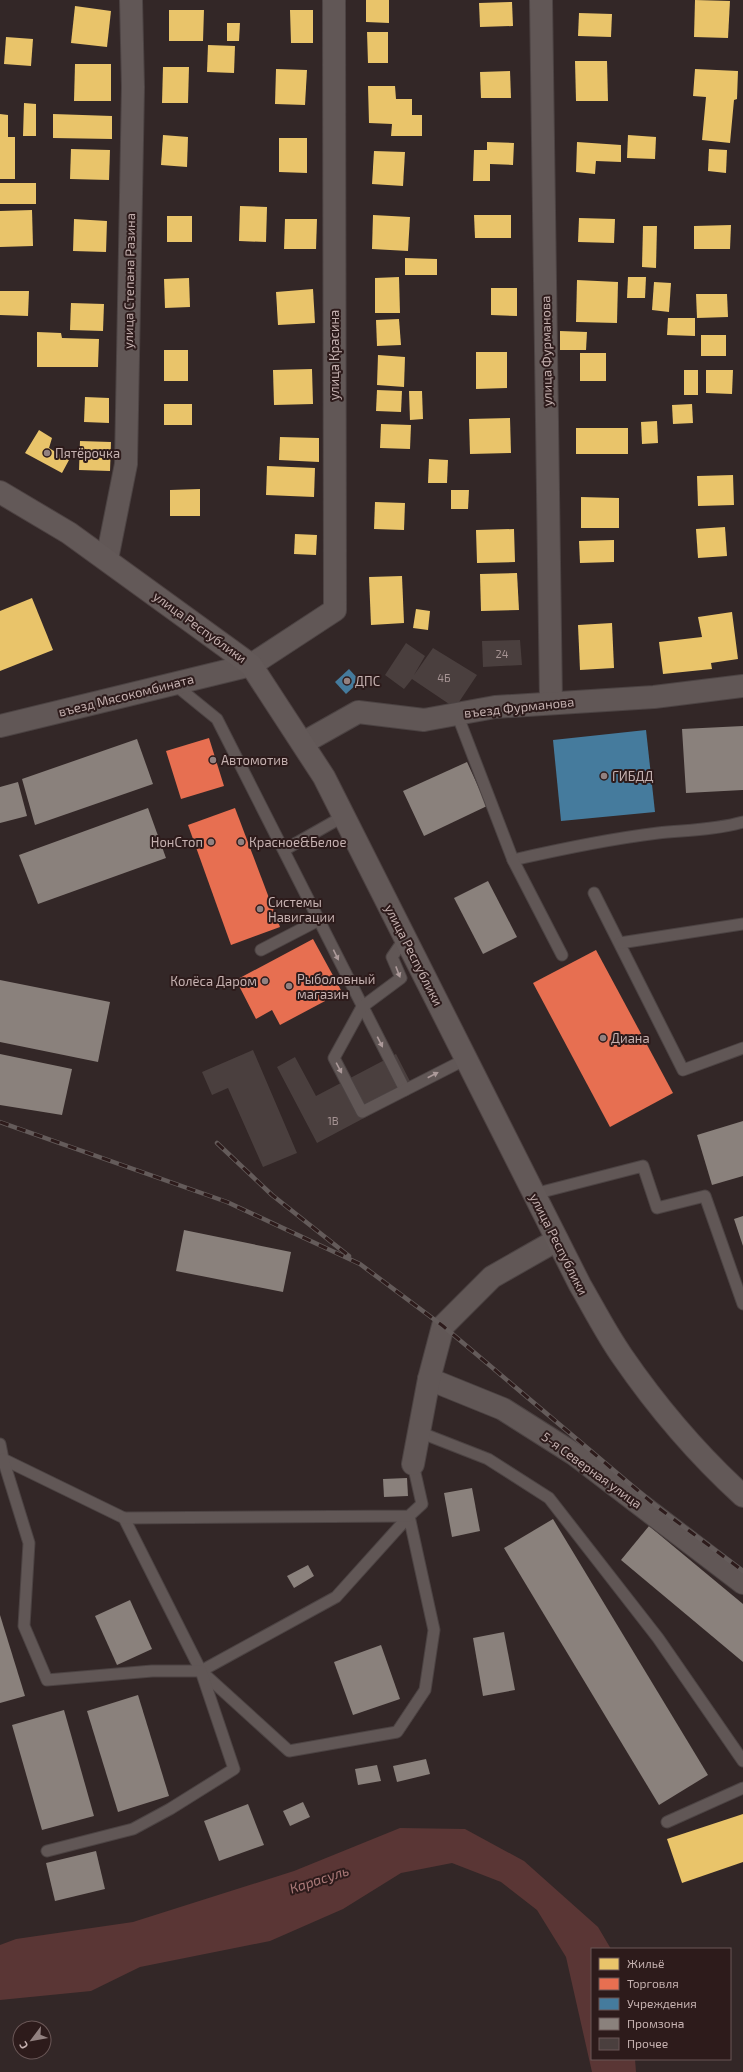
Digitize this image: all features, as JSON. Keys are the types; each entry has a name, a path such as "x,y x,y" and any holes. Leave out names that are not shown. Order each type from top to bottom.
{"main road":[{"name":"улица Республики","path":"0,492 69,533 107,559 252,665 324,777 580,1285 621,1355 668,1418 715,1470 743,1496"}],"street":[{"name":"улица Степана Разина","path":"107,559 126,464 133,87 131,0"},
{"name":"улица Красина","path":"252,665 335,610 334,0"},
{"name":"улица Фурманова","path":"541,0 551,702"},
{"name":"въезд Мясокомбината","path":"0,726 252,665"},
{"name":"въезд Фурманова","path":"303,743 358,712 424,720 495,707 551,702 654,697 743,686"},
{"path":"413,1464 429,1379 443,1326 492,1277 557,1240"},
{"name":"5-я Северная улица","path":"429,1379 503,1409 567,1450 743,1583"}],"lane":[{"path":"174,684 217,719 405,1090"},
{"path":"457,714 513,860 562,955"},
{"path":"284,850 344,816"},
{"path":"513,860 569,847 658,833 727,826 743,822"},
{"path":"594,893 683,1070 743,1048"},
{"path":"261,950 319,920"},
{"path":"620,943 743,924"},
{"path":"405,938 392,957 400,978 362,1007 334,1058 362,1112 466,1059"},
{"path":"534,1194 643,1166 657,1208 705,1196 743,1304"},
{"path":"419,1432 488,1459 549,1498 658,1638 743,1761"},
{"path":"0,1444 1,1459 29,1543 24,1626 47,1680 152,1671 201,1671 336,1596 409,1516 422,1504 413,1464"},
{"path":"1,1459 124,1518 409,1516"},
{"path":"201,1671 289,1751 397,1732 425,1690 434,1630 409,1516"},
{"path":"47,1851 133,1829 170,1809 234,1769 201,1671 124,1518"},
{"path":"667,1822 743,1788"}],"water":[{"name":"Карасуль","path":"400,1828 465,1829 524,1861 598,1927 610,1948 591,1948 591,2060 635,2060 636,2072 592,2072 566,1957 537,1910 501,1882 452,1863 401,1873 343,1909 270,1941 140,1967 91,1991 0,2000 0,1945 16,1939 133,1922 294,1871"}],"building: Жильё":[{"path":"366,0 389,0 389,23 366,22"},
{"path":"695,0 730,1 728,38 694,37"},
{"path":"512,2 513,26 480,27 479,3"},
{"path":"75,6 111,11 107,47 71,43"},
{"path":"169,10 204,10 203,41 169,41"},
{"path":"290,10 313,10 313,43 291,43"},
{"path":"579,13 612,14 611,37 578,36"},
{"path":"227,23 240,23 239,41 227,41"},
{"path":"367,32 388,32 388,63 368,63"},
{"path":"6,37 33,39 31,66 4,64"},
{"path":"208,45 235,46 234,73 207,72"},
{"path":"575,61 607,61 608,101 576,101"},
{"path":"75,64 111,64 111,101 74,101"},
{"path":"163,67 189,67 188,103 162,103"},
{"path":"276,69 307,70 305,105 275,104"},
{"path":"695,69 738,71 737,99 734,100 730,143 702,140 706,97 693,96"},
{"path":"510,71 511,98 481,98 480,72"},
{"path":"368,86 395,86 396,99 412,99 412,115 422,115 422,136 391,136 392,124 369,123"},
{"path":"24,103 36,104 36,136 23,136"},
{"path":"0,114 8,115 8,137 15,137 15,179 0,179"},
{"path":"53,114 112,116 112,139 53,138"},
{"path":"163,135 188,137 187,167 161,165"},
{"path":"628,135 656,137 655,159 627,158"},
{"path":"279,138 307,138 307,173 279,172"},
{"path":"487,142 514,143 513,165 490,164 490,181 473,181 474,150 487,150"},
{"path":"577,142 621,145 621,162 596,161 595,174 576,172"},
{"path":"71,149 110,150 109,180 70,179"},
{"path":"709,149 727,150 726,173 708,171"},
{"path":"374,151 405,152 403,186 372,184"},
{"path":"0,183 36,183 36,204 0,204"},
{"path":"240,206 267,207 266,242 239,241"},
{"path":"32,210 33,246 0,247 0,211"},
{"path":"373,215 410,217 408,251 372,249"},
{"path":"474,215 511,215 511,238 475,238"},
{"path":"167,216 192,216 192,242 167,242"},
{"path":"579,218 615,219 614,243 578,242"},
{"path":"74,219 107,221 106,252 73,251"},
{"path":"285,219 317,219 316,249 284,249"},
{"path":"731,225 730,249 694,249 694,226"},
{"path":"643,226 657,226 656,268 642,267"},
{"path":"405,258 437,259 437,275 405,275"},
{"path":"399,277 400,313 375,313 375,278"},
{"path":"628,277 646,277 645,298 627,298"},
{"path":"189,278 190,307 165,308 164,279"},
{"path":"577,280 618,282 617,323 576,322"},
{"path":"654,282 671,283 669,312 652,310"},
{"path":"491,288 517,288 517,316 491,315"},
{"path":"313,289 315,323 278,325 276,292"},
{"path":"0,291 29,291 28,316 0,315"},
{"path":"696,294 727,294 728,317 697,318"},
{"path":"71,303 104,304 103,331 70,330"},
{"path":"668,318 695,318 695,336 667,335"},
{"path":"399,319 401,345 377,346 376,320"},
{"path":"560,331 587,332 586,350 560,350"},
{"path":"37,332 61,333 62,338 99,339 98,367 37,367"},
{"path":"701,335 726,335 726,356 701,356"},
{"path":"164,350 188,350 188,381 164,381"},
{"path":"476,352 507,352 507,388 476,389"},
{"path":"580,353 606,353 606,381 580,381"},
{"path":"378,355 405,357 404,387 377,385"},
{"path":"312,369 313,404 274,405 273,370"},
{"path":"684,370 698,370 698,395 684,395"},
{"path":"706,370 733,370 732,394 706,393"},
{"path":"377,390 402,391 401,412 376,411"},
{"path":"409,391 422,391 423,419 410,420"},
{"path":"85,397 109,398 109,423 84,422"},
{"path":"164,404 192,404 192,425 164,425"},
{"path":"692,404 693,423 673,424 672,405"},
{"path":"510,418 511,453 470,454 469,419"},
{"path":"657,421 658,443 642,444 641,422"},
{"path":"381,424 411,425 410,449 380,448"},
{"path":"576,428 628,428 628,454 576,454"},
{"path":"39,430 52,438 49,448 69,460 62,473 25,453"},
{"path":"280,437 319,438 319,462 279,460"},
{"path":"80,441 111,442 110,471 79,470"},
{"path":"429,459 448,460 447,483 428,483"},
{"path":"267,466 315,468 314,497 266,495"},
{"path":"733,475 734,505 698,506 697,476"},
{"path":"200,489 200,516 170,516 170,490"},
{"path":"451,490 469,490 468,509 451,509"},
{"path":"581,497 619,498 619,528 581,528"},
{"path":"375,502 405,503 404,530 374,529"},
{"path":"725,527 727,556 698,558 696,529"},
{"path":"514,529 515,562 477,563 476,530"},
{"path":"295,534 317,535 316,555 294,554"},
{"path":"614,540 614,562 580,563 579,541"},
{"path":"517,573 519,610 481,611 480,574"},
{"path":"402,576 404,623 371,625 369,577"},
{"path":"32,598 53,650 0,671 0,611"},
{"path":"416,609 430,611 428,630 413,628"},
{"path":"732,612 738,659 711,663 712,669 663,674 659,642 702,637 698,617"},
{"path":"612,623 614,668 580,670 578,625"},
{"path":"743,1814 743,1862 682,1883 667,1839"}],"building: Торговля":[{"path":"209,738 224,786 181,799 166,751"},
{"path":"235,808 280,927 231,945 188,825"},
{"name":"Рыболовный магазин","path":"313,939 342,992 280,1025 272,1010 256,1019 236,980"},
{"path":"596,950 673,1093 610,1127 533,983"}],"building: Учреждения":[{"name":"ДПС","path":"349,669 360,681 346,694 335,682"},
{"path":"646,730 655,812 561,821 553,740"}],"building: Промзона":[{"path":"743,726 743,790 686,793 682,729"},
{"path":"137,739 153,784 35,825 22,779"},
{"path":"467,762 487,806 424,836 403,791"},
{"path":"18,782 27,816 0,823 0,787"},
{"path":"148,808 166,858 38,904 19,855"},
{"path":"488,881 517,937 483,954 454,898"},
{"path":"0,980 110,1002 98,1062 0,1042"},
{"path":"0,1054 72,1069 62,1115 0,1105"},
{"path":"743,1121 743,1176 712,1185 697,1135"},
{"path":"743,1216 743,1246 734,1219"},
{"path":"184,1230 291,1252 283,1292 176,1271"},
{"path":"407,1478 408,1496 384,1497 383,1479"},
{"path":"472,1488 480,1531 452,1537 444,1493"},
{"path":"553,1519 708,1775 659,1805 504,1548"},
{"path":"649,1526 743,1604 743,1662 621,1560"},
{"path":"308,1565 314,1576 294,1588 287,1576"},
{"path":"130,1600 152,1649 117,1665 95,1616"},
{"path":"0,1615 25,1696 0,1703"},
{"path":"504,1632 515,1690 483,1696 473,1638"},
{"path":"381,1645 400,1699 353,1715 334,1662"},
{"path":"138,1695 169,1796 118,1812 87,1711"},
{"path":"64,1710 94,1816 42,1830 12,1725"},
{"path":"426,1759 430,1774 397,1782 393,1766"},
{"path":"377,1765 381,1781 358,1785 355,1769"},
{"path":"303,1802 310,1817 290,1826 283,1811"},
{"path":"248,1804 264,1845 219,1861 204,1821"},
{"path":"96,1851 105,1889 55,1901 46,1863"}],"building: Прочее":[{"path":"520,640 522,665 483,667 482,641"},
{"path":"406,643 425,656 414,675 433,648 477,675 455,708 412,679 404,689 385,675"},
{"path":"253,1050 297,1153 263,1167 228,1088 212,1095 202,1072"},
{"path":"396,1054 415,1091 317,1143 277,1067 295,1057 316,1096"}],"railway":[{"path":"0,1122 227,1202 360,1264 443,1326 656,1506 743,1571"},
{"path":"217,1143 272,1195 349,1256"}],"place":[{"name":"Пятёрочка","path":"47,453"},
{"name":"ДПС","path":"347,681"},
{"name":"Автомотив","path":"213,760"},
{"name":"ГИБДД","path":"604,776"},
{"name":"НонСтоп","path":"211,842"},
{"name":"Красное&Белое","path":"241,842"},
{"name":"Системы Навигации","path":"260,909"},
{"name":"Колёса Даром","path":"265,981"},
{"name":"Рыболовный магазин","path":"289,986"},
{"name":"Диана","path":"603,1038"}]}
